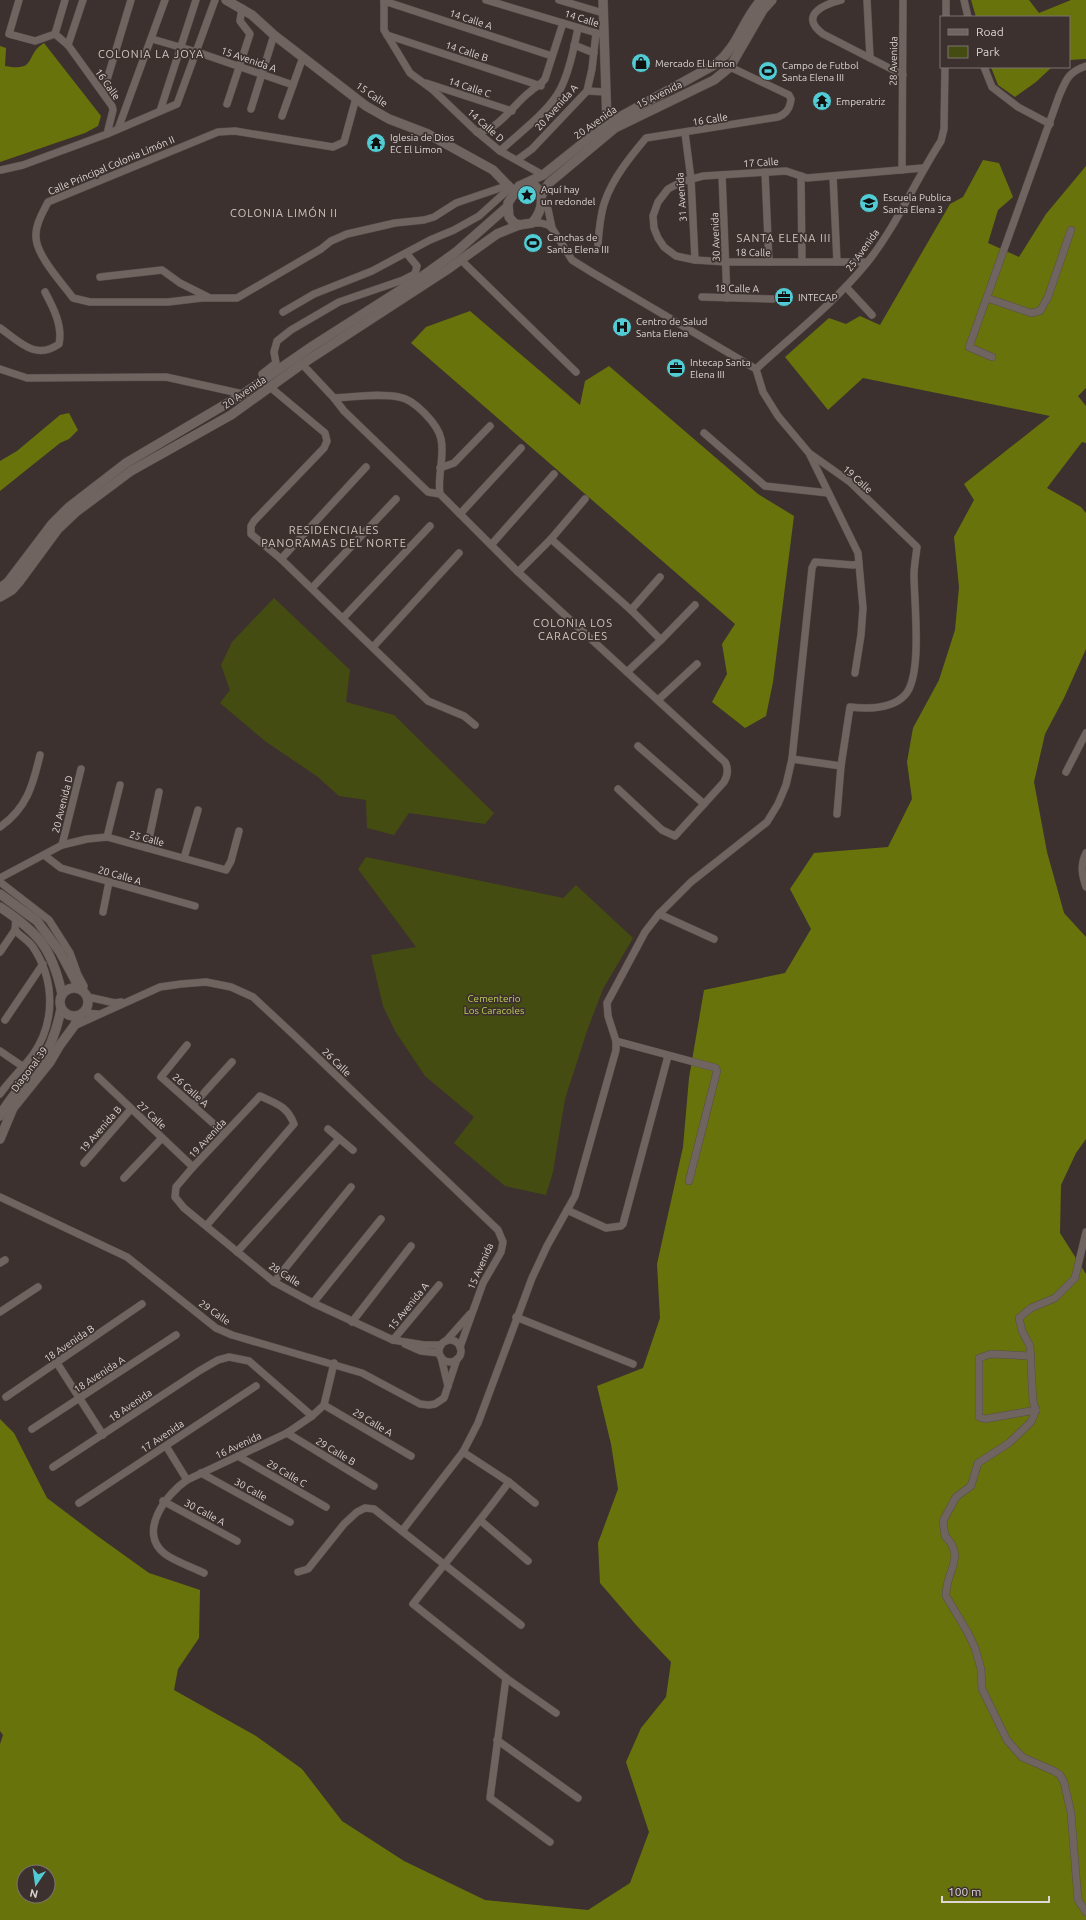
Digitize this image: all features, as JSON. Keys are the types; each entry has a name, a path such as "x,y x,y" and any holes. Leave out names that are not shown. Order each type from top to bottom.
{"main road":[{"name":"15 Calle","path":"226,0 242,8 274,35 356,98 389,119 428,134 493,170 511,188"},
{"name":"20 Avenida A","path":"603,0 600,34 606,92 607,124"},
{"name":"20 Avenida","path":"527,183 543,175 607,124 722,59 728,54 760,0"},
{"name":"15 Avenida","path":"541,200 549,183 615,128 714,80 730,67 763,10 772,0"},
{"path":"527,183 534,185 538,189 541,200 538,216 532,223 519,225 514,224 509,217 507,207 511,188 527,183"},
{"name":"20 Avenida","path":"0,588 8,582 52,524 69,507 126,463 243,394 311,347 424,275 456,252 507,207"},
{"name":"20 Avenida","path":"0,597 12,590 19,582 58,528 76,512 131,471 231,415 302,364 461,260 497,234 519,225"},
{"path":"0,894 37,921 60,952 83,992 88,1006 81,1014 69,1016 61,1009 60,999 62,994 53,960 30,928 0,907"},
{"path":"62,994 70,988 83,992"},
{"name":"Diagonal 39","path":"0,1116 6,1104 40,1063 48,1050 57,1027 61,1009"},
{"name":"Diagonal 39","path":"0,1139 13,1108 50,1062 81,1014"}],"street":[{"path":"19,0 9,34 35,41 54,34 65,0"},
{"path":"68,45 83,0"},
{"path":"103,93 131,0"},
{"path":"118,129 165,0"},
{"path":"160,111 196,0"},
{"path":"1,170 23,165 107,134 175,106 179,102 215,0"},
{"name":"14 Calle","path":"486,0 600,34"},
{"path":"559,0 603,13"},
{"path":"841,0 818,9 813,16 813,22 816,29 903,75"},
{"path":"867,0 870,58"},
{"name":"28 Avenida","path":"902,170 904,0"},
{"path":"946,0 946,16"},
{"path":"964,0 968,16"},
{"path":"384,1 384,30 410,74 422,81"},
{"name":"14 Calle A","path":"384,1 552,56"},
{"path":"227,104 250,34 240,21 242,8"},
{"path":"477,132 484,132 512,111 531,91 541,86 563,23"},
{"path":"500,150 548,106 557,94 563,81 578,28"},
{"name":"16 Calle","path":"54,34 68,45 113,108 107,134"},
{"name":"20 Avenida A","path":"517,160 532,149 587,91 594,53 600,34"},
{"path":"252,109 274,35"},
{"name":"14 Calle B","path":"387,35 541,86"},
{"name":"15 Avenida A","path":"152,39 197,52 293,85"},
{"path":"574,45 594,53"},
{"path":"282,116 303,57"},
{"path":"992,357 969,347 1066,80 1074,71 1086,66"},
{"name":"16 Calle","path":"598,244 600,218 605,200 616,178 646,138 778,117 788,110 792,99 789,95 730,67"},
{"name":"25 Avenida","path":"756,369 846,287 867,262 887,234 923,168 941,141 944,128 945,68"},
{"path":"984,68 992,87 1018,107 1050,124"},
{"name":"14 Calle C","path":"422,81 512,111"},
{"name":"14 Calle D","path":"422,81 477,132 500,150 543,175"},
{"path":"587,91 606,92"},
{"name":"Calle Principal Colonia Limón II","path":"356,98 344,142 333,147 235,131 218,132 48,202 38,225 36,237 41,254 73,298 90,302 168,302 210,298 237,298 321,249 331,241 347,234 395,223 424,220 434,217 456,203 511,188"},
{"name":"31 Avenida","path":"685,133 691,179 695,260"},
{"name":"17 Calle","path":"654,228 653,216 658,202 668,189 681,182 691,179 722,175 786,171 807,178 923,168"},
{"path":"765,172 769,262"},
{"name":"30 Avenida","path":"722,175 727,298"},
{"path":"801,176 802,262"},
{"path":"833,176 837,262"},
{"path":"283,312 314,294 372,271 479,216 511,188"},
{"path":"541,200 548,209 552,228"},
{"path":"532,223 548,224 572,260 756,369"},
{"name":"18 Calle","path":"654,228 664,247 676,256 695,260 726,262 867,262"},
{"path":"987,298 1031,313 1040,311 1048,296 1071,230"},
{"name":"20 Avenida","path":"265,379 262,374 276,363 274,352 277,341 291,330 339,302 403,280 415,274 417,266 407,254"},
{"path":"461,260 576,372"},
{"path":"100,277 162,270 180,283 210,298"},
{"path":"846,287 872,315"},
{"path":"0,328 30,350 36,351 53,348 59,344 61,335 45,292"},
{"name":"18 Calle A","path":"702,297 773,299"},
{"path":"302,364 334,398 344,411 428,492 440,494"},
{"path":"0,369 27,378 166,377 243,394"},
{"name":"19 Calle","path":"756,369 764,392 778,416 809,453 850,482 917,547 914,574 917,629 912,683 905,695 893,703 876,708 850,707 841,766 837,814"},
{"path":"270,387 325,433 327,441 324,448 251,526 251,534 312,588 428,701 464,716 475,725"},
{"path":"334,398 401,397 420,409 435,424 441,439 438,483 440,494 518,572 725,762 728,767 726,778 675,836 662,830 618,789"},
{"path":"440,468 454,463 490,426"},
{"path":"704,433 765,486 828,493"},
{"path":"460,514 522,448"},
{"path":"809,453 858,553 862,608 861,635 855,672"},
{"path":"281,559 366,467"},
{"path":"491,545 554,474"},
{"path":"312,588 396,499"},
{"path":"518,572 586,499"},
{"path":"343,618 430,526"},
{"path":"551,538 631,610 661,640"},
{"path":"373,647 459,553"},
{"path":"402,1531 463,1452 478,1423 516,1317 547,1246 567,1210 579,1184 614,1059 616,1041 608,1016 607,1003 645,932 659,914 691,882 768,822 778,804 786,784 792,759 812,568 815,562 853,565 859,564"},
{"path":"631,610 660,578"},
{"path":"627,672 661,640 694,605"},
{"path":"658,700 697,664"},
{"path":"1066,772 1086,733"},
{"path":"638,746 704,804"},
{"path":"0,827 23,806 33,782 40,755"},
{"path":"792,759 841,766"},
{"name":"20 Avenida D","path":"0,878 62,845 81,769"},
{"path":"107,837 120,785"},
{"path":"147,848 159,792"},
{"path":"184,858 198,810"},
{"name":"25 Calle","path":"62,845 87,839 107,837 226,870 231,860 239,831"},
{"path":"1086,853 1082,862 1083,876 1086,887"},
{"name":"20 Calle A","path":"44,855 62,868 195,906"},
{"path":"0,882 49,920 70,953 84,986 83,992"},
{"path":"103,912 109,882"},
{"path":"659,914 714,939"},
{"path":"0,952 15,930 16,918"},
{"name":"Diagonal 39","path":"0,1094 31,1056 40,1042 48,1022 50,1004 49,984 43,964 32,945 15,930"},
{"path":"5,1020 43,964"},
{"name":"26 Calle","path":"74,1026 160,987 206,982 231,987 253,997 498,1230"},
{"name":"26 Calle","path":"83,992 115,1003 131,1000"},
{"name":"26 Calle","path":"81,1014 100,1014"},
{"path":"616,1041 713,1067 717,1072 689,1181"},
{"name":"26 Calle A","path":"187,1045 161,1077 224,1133"},
{"path":"0,1051 22,1066"},
{"path":"567,1210 606,1228 621,1226 623,1224 668,1056"},
{"path":"193,1105 232,1062"},
{"name":"27 Calle","path":"98,1077 193,1167"},
{"name":"19 Avenida","path":"175,1197 176,1187 224,1133 260,1096 289,1112 294,1124 206,1226"},
{"name":"19 Avenida B","path":"84,1163 131,1109"},
{"path":"328,1129 353,1150"},
{"path":"124,1178 162,1138"},
{"path":"237,1252 339,1139"},
{"path":"274,1282 351,1187"},
{"name":"29 Calle","path":"0,1197 127,1258 216,1328 232,1335 334,1363 362,1373 420,1404 435,1404 444,1398 448,1387"},
{"name":"28 Calle","path":"175,1197 184,1208 274,1282 352,1322 421,1351 440,1355"},
{"path":"313,1303 381,1218"},
{"name":"15 Avenida","path":"460,1347 484,1283 501,1252 503,1242 498,1230"},
{"path":"1086,1232 1075,1278 1055,1298 1031,1308 1019,1318 1022,1331 1030,1346 1033,1402 1036,1410 1031,1422 1009,1443 978,1463 971,1486 956,1497 943,1521 945,1536 951,1541 956,1554 946,1596 975,1648 981,1669 982,1689 1007,1740 1022,1757 1054,1771 1060,1775 1064,1782 1072,1813 1078,1900 1086,1912"},
{"path":"352,1322 411,1246"},
{"name":"15 Avenida A","path":"394,1340 438,1285"},
{"path":"0,1312 38,1287"},
{"name":"18 Avenida B","path":"6,1396 57,1363 142,1304"},
{"name":"15 Avenida","path":"443,1343 473,1311"},
{"path":"516,1317 633,1364"},
{"name":"18 Avenida A","path":"32,1428 176,1336"},
{"path":"454,1341 460,1347 460,1354 448,1387 440,1355 443,1343 454,1341"},
{"name":"28 Calle","path":"402,1342 443,1343"},
{"path":"1031,1356 991,1354 979,1358 978,1417 985,1419 1036,1410"},
{"path":"440,1355 449,1361 457,1359"},
{"name":"18 Avenida","path":"53,1467 198,1371 218,1360 229,1357 249,1360 312,1416"},
{"path":"57,1363 103,1435"},
{"path":"324,1405 334,1363"},
{"name":"17 Avenida","path":"79,1503 256,1386"},
{"name":"16 Avenida","path":"204,1573 165,1554 157,1545 154,1533 155,1523 163,1502 175,1488 187,1480 287,1434 312,1416 324,1405"},
{"name":"29 Calle A","path":"324,1405 411,1456"},
{"name":"29 Calle B","path":"287,1434 374,1486"},
{"path":"166,1446 187,1480"},
{"path":"463,1452 509,1482 535,1502"},
{"name":"29 Calle C","path":"238,1456 326,1507"},
{"name":"30 Calle","path":"202,1474 290,1522"},
{"path":"509,1482 481,1521 444,1564 413,1604 506,1678 556,1713"},
{"name":"30 Calle A","path":"163,1502 237,1541"},
{"path":"298,1572 308,1569 344,1524 357,1512 365,1508 374,1509 521,1625"},
{"path":"481,1521 528,1561"},
{"path":"506,1678 490,1798 550,1842"},
{"path":"497,1740 578,1798"}],"green space":[{"path":"971,0 1029,0 1039,13 1071,0 1086,0 1086,59 1070,60 1070,16 976,16"},
{"path":"44,43 101,116 98,126 85,133 0,162 0,46 6,48 5,66 22,67 27,65 34,52"},
{"path":"991,68 1051,68 1036,82 1015,97 998,85"},
{"path":"983,160 999,163 1013,197 998,210 988,243 1019,257 1046,214 1086,166 1086,388 1078,396 1086,406 1086,443 1082,442 1047,488 1081,507 1086,513 1086,649 1064,698 1045,734 1034,782 1047,852 1064,913 1086,937 1086,1139 1076,1153 1061,1185 1060,1233 1086,1274 1086,1920 0,1920 0,1744 3,1735 0,1731 0,1419 14,1433 47,1498 149,1573 200,1590 199,1638 178,1669 174,1690 256,1736 302,1769 342,1821 404,1861 485,1900 588,1910 630,1883 649,1832 626,1762 641,1728 666,1697 671,1662 637,1626 600,1583 598,1543 618,1489 611,1444 597,1386 643,1368 660,1318 657,1264 683,1147 689,1078 704,990 785,973 811,929 790,889 814,853 888,847 912,799 907,762 913,728 939,680 955,630 959,587 954,537 974,500 964,484 1050,416 863,378 828,410 785,357 829,318 846,324 860,316 880,325 950,204 963,197"},
{"path":"470,311 580,405 585,381 609,366 758,494 794,516 773,682 766,716 745,728 712,702 727,674 722,644 735,624 411,343 426,327"},
{"path":"69,413 78,430 69,439 60,443 0,491 0,461 17,451 60,415"},
{"path":"274,598 350,670 346,702 394,715 494,813 485,824 409,813 394,835 367,828 366,800 339,796 318,777 265,741 220,703 230,690 221,665 232,642"},
{"name":"Cementerio Los Caracoles","path":"366,857 563,898 576,885 633,938 603,989 587,1031 565,1099 553,1172 546,1195 505,1186 454,1143 474,1117 425,1076 395,1031 383,1006 371,955 416,947 358,869"}],"place":[{"name":"Mercado El Limon","path":"641,63"},
{"name":"Campo de Futbol Santa Elena III","path":"768,71"},
{"name":"Emperatriz","path":"822,101"},
{"name":"Iglesia de Dios EC El Limon","path":"376,143"},
{"name":"Aquí hay un redondel","path":"527,195"},
{"name":"Escuela Publica Santa Elena 3","path":"869,203"},
{"name":"Canchas de Santa Elena III","path":"533,243"},
{"name":"INTECAP","path":"784,297"},
{"name":"Centro de Salud Santa Elena","path":"622,327"},
{"name":"Intecap Santa Elena III","path":"676,368"}],"district":[{"name":"COLONIA LA JOYA","path":"151,54"},
{"name":"COLONIA LIMÓN II","path":"284,213"},
{"name":"SANTA ELENA III","path":"784,238"},
{"name":"RESIDENCIALES PANORAMAS DEL NORTE","path":"334,536"},
{"name":"COLONIA LOS CARACOLES","path":"573,629"}]}
